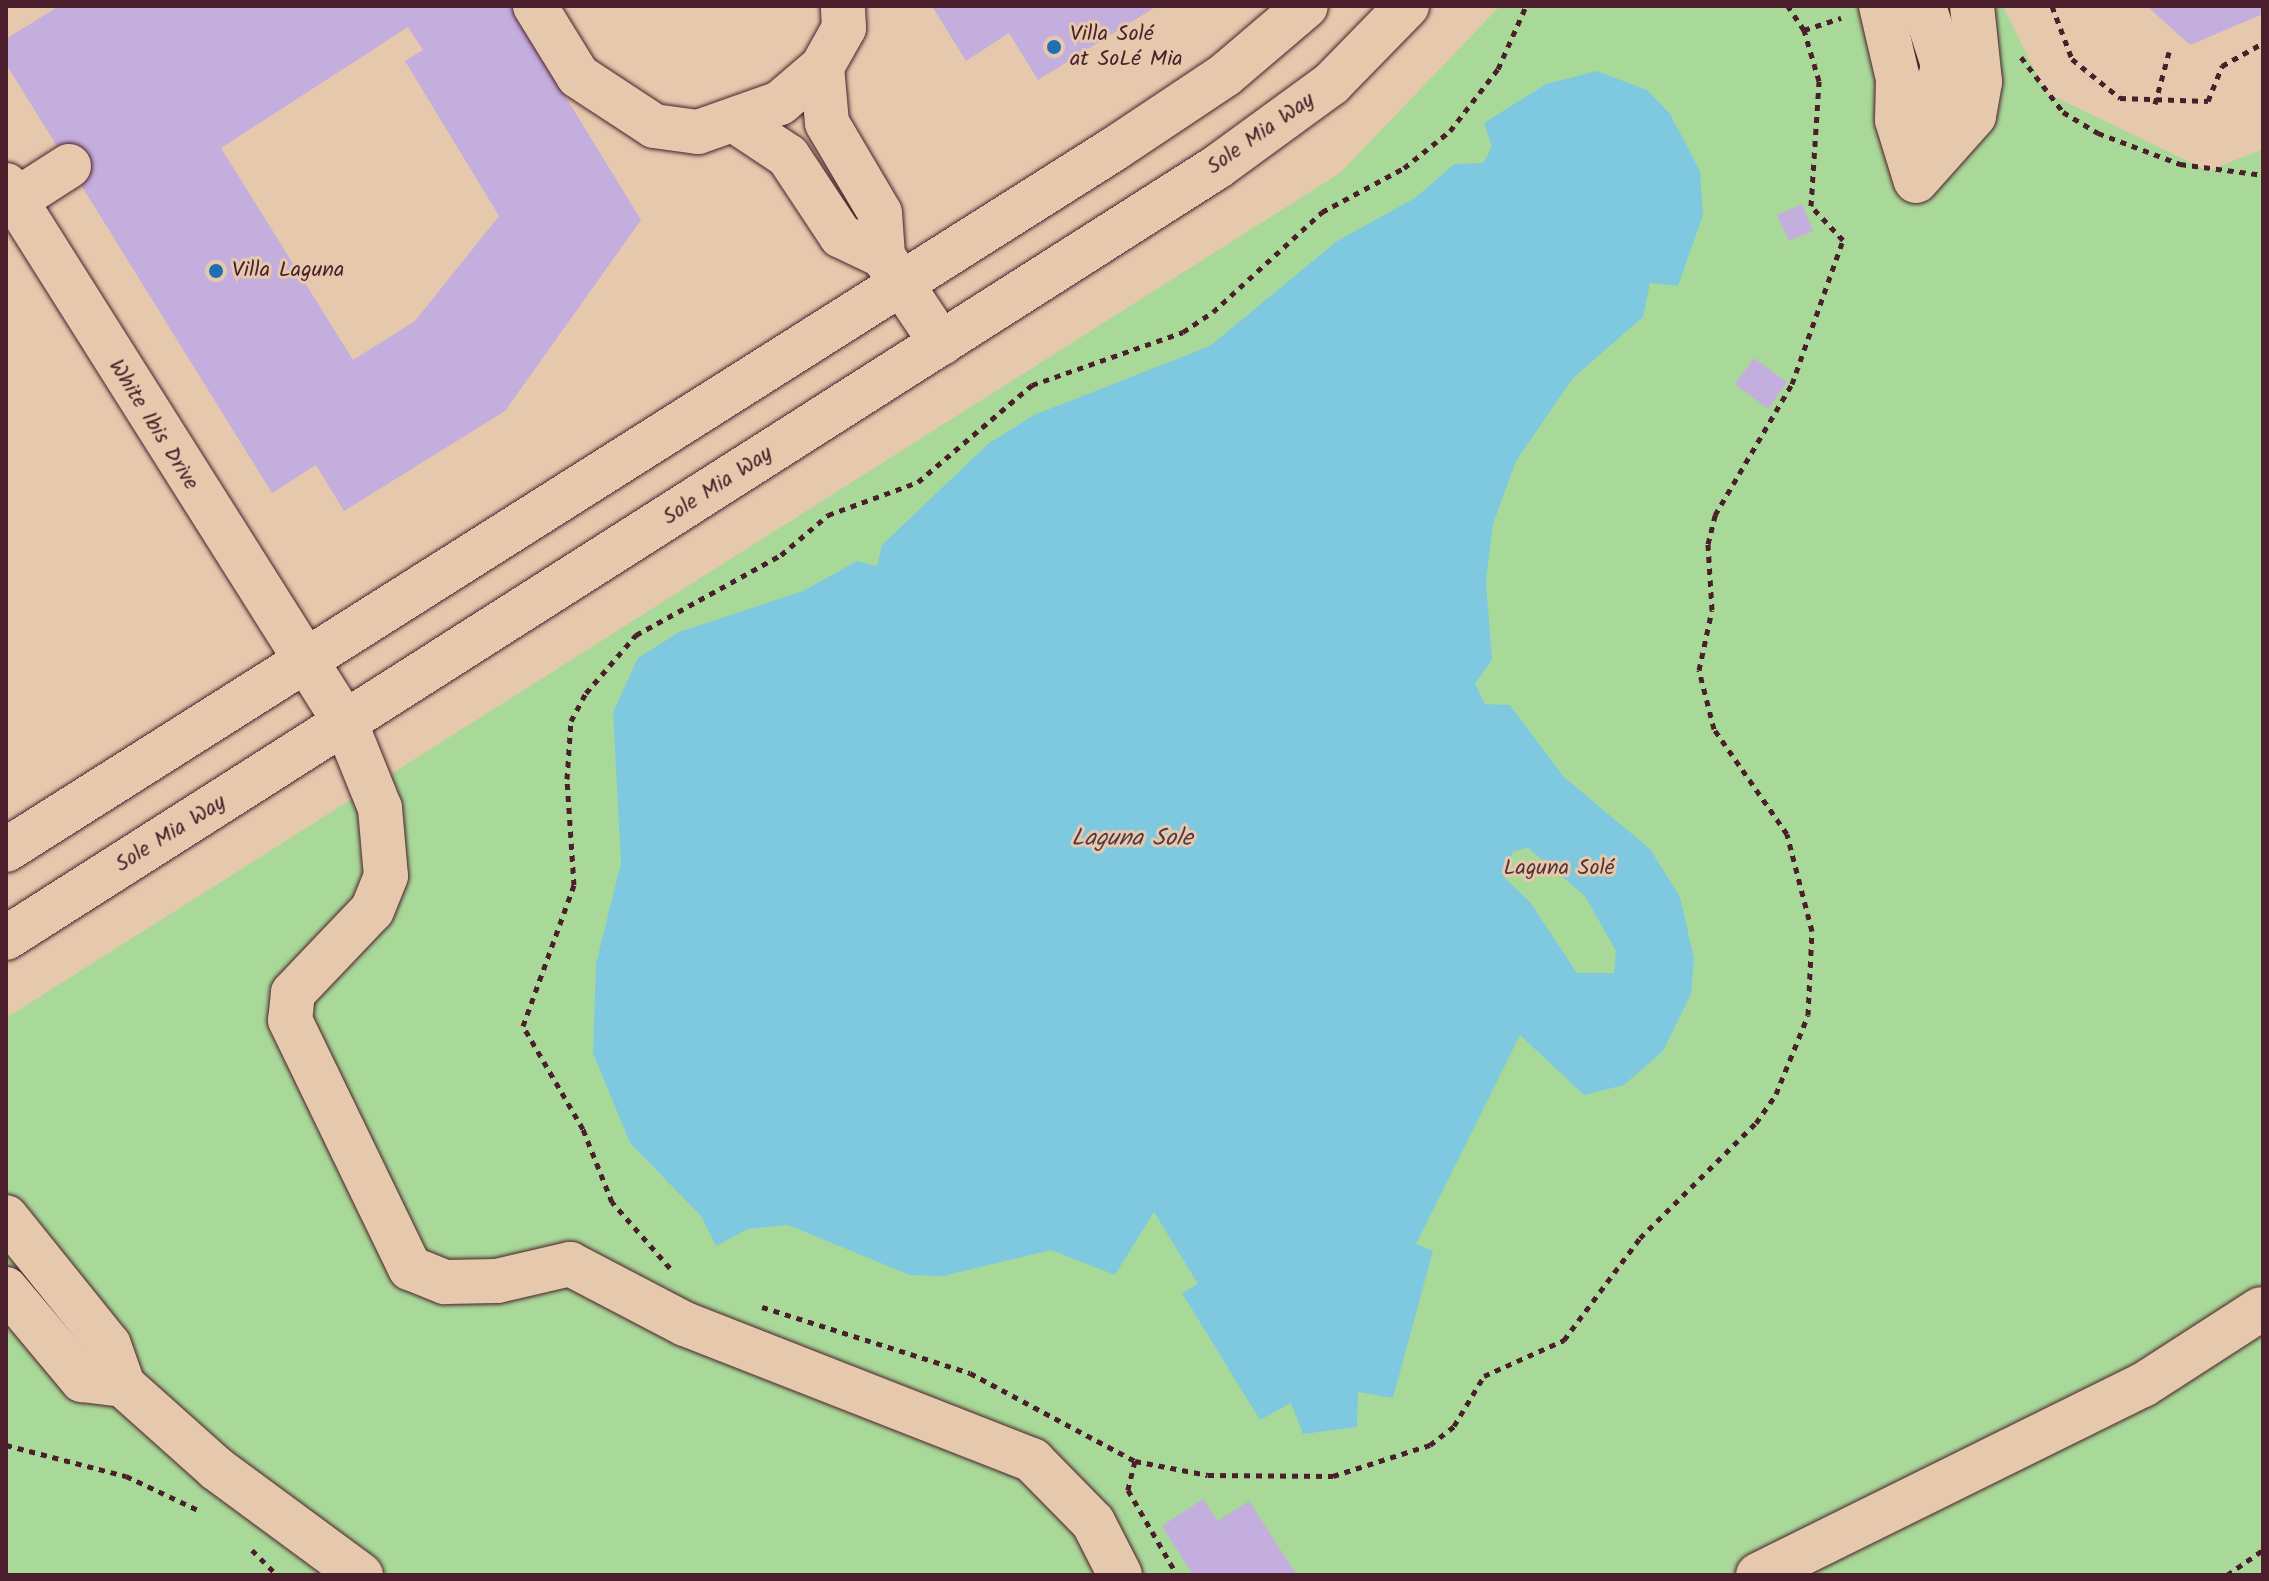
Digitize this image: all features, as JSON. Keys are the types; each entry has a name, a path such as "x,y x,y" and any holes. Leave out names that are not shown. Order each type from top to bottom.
{"street":[{"path":"535,6 578,76 654,126 698,132 738,123 780,103 822,67 844,28 843,6"},
{"path":"6,850 302,664 892,270 1225,75 1306,6"},
{"name":"Sole Mia Way","path":"6,938 346,724 1271,131 1331,84 1407,6"},
{"path":"1916,181 1943,65 1924,6"},
{"path":"1916,181 1974,116 1980,82 1972,6"},
{"path":"1866,10 1898,79 1897,120 1916,181"},
{"path":"822,67 827,123 880,213 892,270 941,343"},
{"path":"738,123 788,156 841,236 892,270"},
{"path":"11,192 69,166"},
{"name":"White Ibis Drive","path":"11,192 302,664 346,724 380,808 386,876 372,910 293,993 290,1020 410,1268 445,1282 484,1281 570,1264 685,1324 1032,1460 1093,1522 1120,1575"},
{"path":"6,1217 109,1345 123,1385 217,1469 361,1575"},
{"path":"6,1289 82,1380 123,1385"},
{"path":"1758,1575 2143,1385 2261,1309"}],"path":[{"path":"679,1274 630,1229 612,1202 583,1129 523,1026 574,885 567,779 571,721 586,693 636,635 781,555 828,515 918,482 1032,385 1183,332 1213,312 1322,212 1404,168 1450,131 1498,69 1526,6"},
{"path":"756,1306 797,1312 970,1373 1135,1461 1208,1475 1333,1476 1430,1445 1454,1426 1484,1376 1564,1340 1640,1238 1776,1094 1808,1015 1812,931 1787,834 1714,729 1699,670 1712,610 1708,544 1715,515 1792,384 1843,240 1811,206 1819,81 1804,30 1788,6"},
{"path":"2052,6 2072,59 2092,82 2120,98 2155,104 2208,101 2222,66 2263,43"},
{"path":"1804,30 1866,10"},
{"path":"2019,50 2063,112 2098,133 2180,164 2263,175"},
{"path":"2155,104 2169,52"},
{"path":"6,1445 126,1476 205,1513"},
{"path":"1135,1461 1128,1490 1177,1575"},
{"path":"243,1543 277,1575"},
{"path":"2227,1575 2263,1550"}],"green space":[{"name":"Laguna Solé","path":"1500,6 2003,6 2045,92 2208,171 2263,149 2263,1575 6,1575 6,1018 1340,173"}],"water":[{"name":"Laguna Sole","path":"1597,71 1647,90 1670,114 1700,171 1703,215 1678,286 1650,283 1643,317 1573,378 1516,461 1493,524 1486,582 1492,660 1475,684 1485,704 1510,705 1564,777 1650,849 1680,897 1694,958 1691,994 1663,1051 1624,1085 1584,1095 1520,1035 1416,1244 1433,1251 1393,1398 1358,1392 1357,1427 1303,1434 1291,1403 1260,1420 1182,1293 1198,1284 1154,1212 1115,1275 1051,1250 943,1276 910,1275 788,1225 748,1229 716,1246 701,1216 630,1143 593,1053 596,964 621,863 613,712 638,658 679,632 803,591 857,561 877,566 882,545 988,444 1034,415 1210,346 1337,241 1415,198 1454,164 1483,163 1492,147 1484,123 1546,84","holes":["1528,848 1585,896 1616,951 1614,973 1577,973 1530,902 1504,877 1513,851"]}],"building":[{"name":"Villa Laguna","path":"59,6 510,6 641,220 505,411 344,511 316,465 272,493 6,64 6,39","holes":["408,27 423,50 405,61 499,216 415,321 353,360 221,148"]},
{"name":"Villa Solé at SoLé Mia","path":"932,6 1157,6 1038,80 1009,33 966,61"},
{"path":"2147,6 2263,6 2263,14 2190,45"},
{"path":"1802,204 1813,231 1789,241 1777,215"},
{"path":"1754,358 1787,382 1768,409 1735,384"},
{"path":"1203,1499 1218,1521 1249,1501 1297,1575 1193,1575 1162,1526"}],"place":[{"name":"Villa Solé at SoLé Mia","path":"1054,47"},
{"name":"Villa Laguna","path":"216,271"}]}
